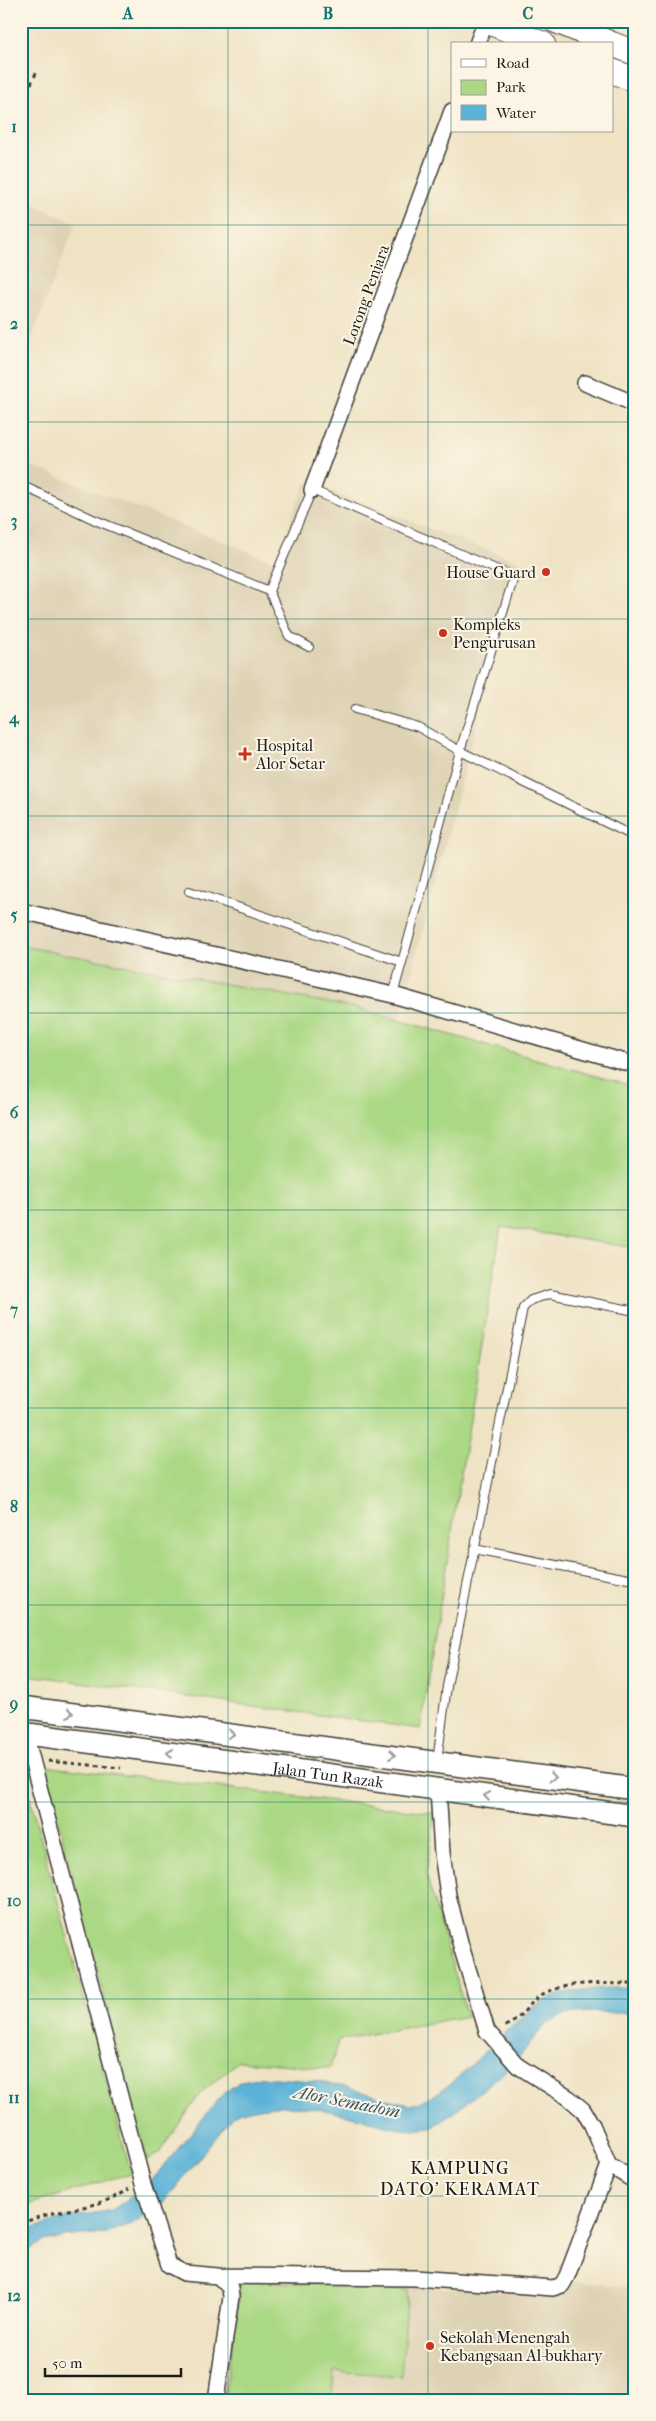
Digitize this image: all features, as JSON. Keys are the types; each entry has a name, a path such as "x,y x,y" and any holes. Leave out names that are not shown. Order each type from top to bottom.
{"main road":[{"path":"486,21 538,42"},
{"path":"556,21 607,42"},
{"path":"614,45 635,53"},
{"path":"614,72 635,80"},
{"name":"Jalan Tun Razak","path":"21,1707 437,1761 635,1789"},
{"name":"Jalan Tun Razak","path":"23,1733 635,1816"}],"street":[{"path":"478,42 486,21"},
{"name":"Lorong Penjara","path":"312,490 451,114"},
{"path":"586,383 635,404"},
{"path":"21,911 393,996 635,1065"},
{"path":"23,1733 142,2182 169,2265 174,2270 184,2274 218,2276 414,2278 553,2288 562,2285 567,2276 609,2165"},
{"path":"438,1789 442,1853 448,1895 461,1946 487,2031 518,2066 569,2098 583,2110 592,2125 609,2165 635,2181"},
{"path":"216,2400 231,2298 230,2288 226,2281 218,2276"}],"lane":[{"path":"21,485 95,520 269,591 289,636 309,647"},
{"path":"269,591 312,490 514,577 460,751 393,996"},
{"path":"355,710 418,727 460,751 635,837"},
{"path":"189,891 402,962"},
{"path":"437,1761 447,1686 523,1308 531,1300 550,1294 635,1311"},
{"path":"474,1549 628,1579"}],"path":[{"path":"21,106 36,73"},
{"path":"508,2025 519,2018 542,1995 580,1984 635,1984"},
{"path":"21,2224 40,2215 115,2199 142,2182"}],"shaded area":[{"path":"21,199 76,223 21,366"},
{"name":"Hospital Alor Setar","path":"21,462 275,562 306,482 519,562 399,1020 356,1008 21,946"},
{"name":"Sekolah Menengah Kebangsaan Al-bukhary","path":"236,2276 515,2292 515,2278 635,2288 635,2400 217,2400"}],"green space":[{"path":"21,946 356,1008 635,1087 635,1248 501,1227 420,1729 21,1674"},
{"path":"21,1765 131,2173 21,2207"},
{"path":"44,1766 435,1813 426,1874 467,2016 339,2040 330,2068 238,2061 200,2094 159,2153 147,2161"},
{"path":"241,2280 408,2290 401,2376 334,2371 332,2400 224,2400"}],"water":[{"name":"Alor Semadom","path":"608,1988 635,1988 635,2014 587,2012 559,2017 553,2020 542,2029 519,2057 502,2073 462,2107 430,2127 414,2130 398,2128 334,2112 300,2107 265,2107 249,2110 233,2116 160,2207 132,2224 105,2233 44,2241 21,2255 21,2232 67,2218 112,2210 148,2185 224,2093 241,2081 263,2077 325,2082 410,2105 427,2099 443,2089 510,2027 542,2002 566,1993"}],"place":[{"name":"House Guard","path":"546,572"},
{"name":"Kompleks Pengurusan","path":"443,633"},
{"name":"Hospital Alor Setar","path":"245,754"},
{"name":"Sekolah Menengah Kebangsaan Al-bukhary","path":"430,2346"}],"district":[{"name":"KAMPUNG DATO' KERAMAT","path":"460,2178"}]}
